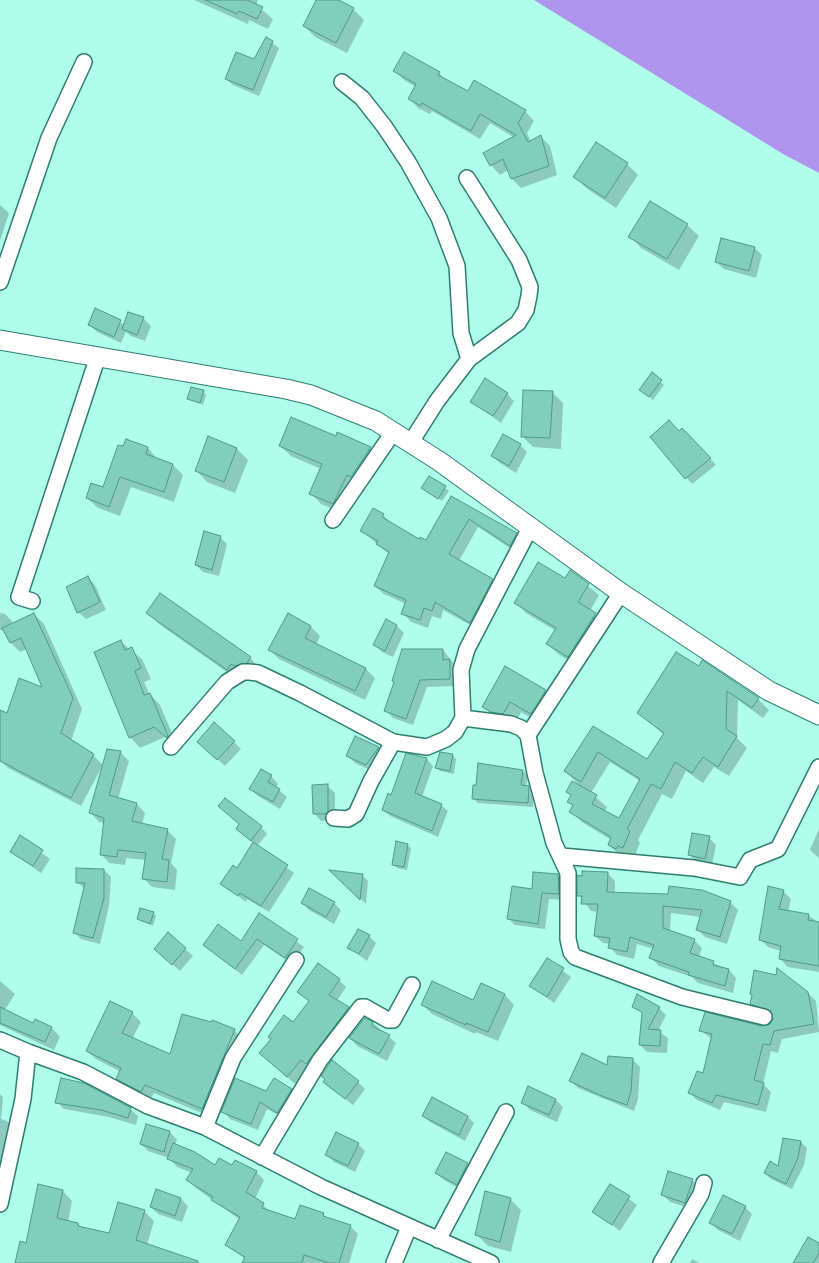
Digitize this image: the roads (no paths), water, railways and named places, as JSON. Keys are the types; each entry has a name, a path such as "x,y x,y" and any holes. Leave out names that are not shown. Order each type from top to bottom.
{"street":[{"path":"0,282 49,138 84,62"},
{"path":"342,82 362,98 384,126 408,162 439,218 457,266 461,333 470,359"},
{"path":"411,442 437,401 470,359 518,323 526,310 530,287 526,274 505,236 467,178"},
{"path":"0,340 286,389 311,395 357,412 411,442 620,593 769,691 819,715"},
{"path":"32,600 19,598 98,356"},
{"path":"333,520 394,431"},
{"path":"171,747 227,682 243,672 258,673 393,742 427,747 446,739 455,732 463,718 461,670 467,649 530,528"},
{"path":"528,735 620,593"},
{"path":"463,718 511,724 521,728 528,735 537,781 554,843 562,856 568,873 569,946 575,957 682,997 764,1016"},
{"path":"334,818 348,819 356,814 371,781 393,742"},
{"path":"562,856 694,868 740,877 750,860 778,849 819,768"},
{"path":"205,1127 233,1058 296,960"},
{"path":"262,1157 320,1060 361,1006 365,1006 388,1020 393,1020 412,985"},
{"path":"0,1040 83,1072 148,1106 205,1127 262,1157 409,1227 491,1263"},
{"path":"0,1204 23,1099 28,1052"},
{"path":"438,1240 506,1112"},
{"path":"661,1263 701,1194 704,1183"},
{"path":"394,1263 409,1227"}]}
